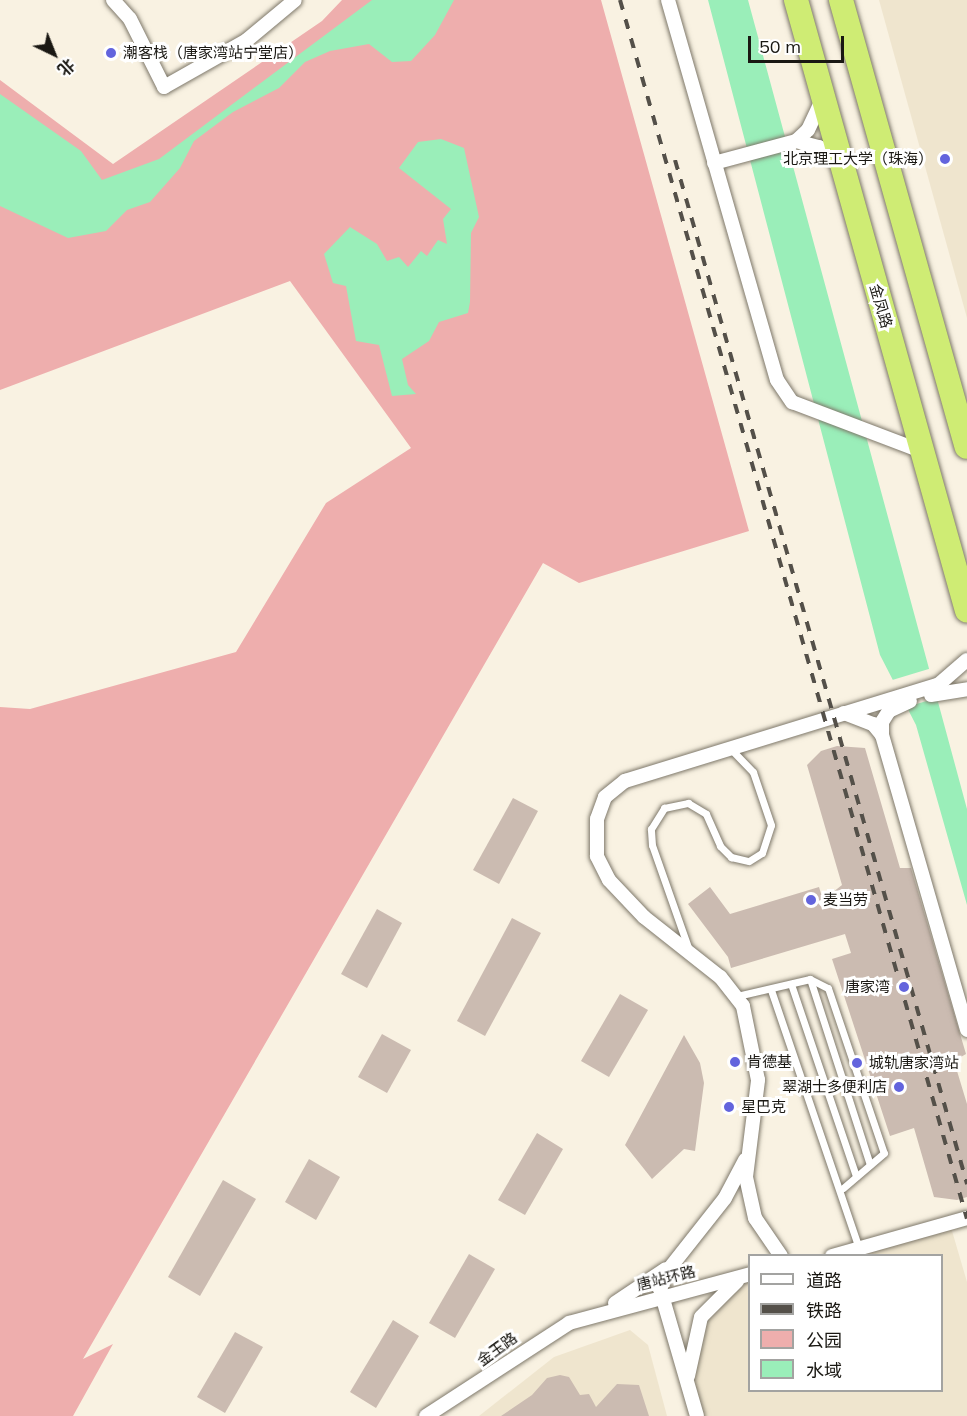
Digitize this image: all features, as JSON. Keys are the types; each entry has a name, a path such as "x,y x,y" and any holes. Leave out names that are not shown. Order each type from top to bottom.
{"highway":[{"name":"金凤路","path":"796,0 967,610"},
{"path":"841,0 967,447"}],"street":[{"path":"113,0 130,19 164,87 247,40 295,0"},
{"path":"668,0 777,380 792,402 921,451"},
{"path":"714,163 792,142 808,130 824,96"},
{"path":"792,142 819,147 842,168"},
{"path":"939,689 967,660"},
{"path":"780,1254 755,1218 746,1158 758,1080 750,1027 737,996 689,951 644,917 609,880 597,856 597,819 605,797 625,781 728,747 844,713 939,689 967,689"},
{"path":"892,702 882,722 882,735 967,1030"},
{"path":"844,713 861,717 882,735"},
{"path":"697,1416 660,1295 664,1276 713,1216 746,1158"},
{"path":"840,1254 967,1218"},
{"path":"591,1316 636,1291 677,1260"},
{"name":"唐站环路","path":"591,1316 660,1295 748,1274"},
{"path":"688,1384 690,1354 701,1317 726,1288 748,1275"},
{"name":"金玉路","path":"426,1416 547,1334 591,1316"}],"lane":[{"path":"689,951 652,846 651,829 664,808 688,803 706,814 720,846 731,857 748,861 762,853 771,825 753,772 728,747"},
{"path":"737,996 771,990 810,979 828,988 884,1153 843,1188"},
{"path":"810,979 870,1165"},
{"path":"791,984 856,1176"},
{"path":"771,990 843,1188 859,1249"}],"shaded area":[{"name":"北京理工大学（珠海）","path":"879,0 967,0 967,318"},
{"path":"950,1224 967,1282 967,1416 697,1416 689,1365 697,1328 748,1276 748,1392 943,1392 943,1254 831,1254"},
{"path":"630,1330 648,1345 667,1416 479,1416 554,1357"}],"green space":[{"path":"342,0 601,0 749,531 579,583 543,563 83,1359 113,1344 73,1416 0,1416 0,707 30,709 236,652 326,503 411,448 290,281 0,390 0,80 113,164 322,21"}],"water":[{"path":"372,0 454,0 435,35 411,61 392,62 369,44 330,51 305,62 279,88 233,112 194,141 180,168 150,202 127,210 106,231 68,238 0,206 0,94 81,151 102,180 159,159"},
{"path":"708,0 748,0 967,809 967,905 916,725 880,655"},
{"path":"441,139 464,148 479,217 471,233 468,313 439,322 429,341 402,359 408,385 416,394 392,396 379,345 356,341 346,286 333,283 324,254 350,227 377,244 387,261 399,257 408,267 421,251 427,256 438,240 447,244 443,219 451,209 399,168 418,142"}],"pier":[{"path":"932,668 940,697 903,708 889,681"}],"building":[{"name":"唐家湾","path":"837,746 865,748 900,868 911,868 966,1054 954,1061 967,1104 967,1197 957,1200 934,1197 914,1128 890,1136 832,959 851,953 845,934 731,968 728,957 688,904 710,887 730,914 819,887 823,900 842,885 807,765 821,751"},
{"path":"513,798 538,811 499,884 473,870"},
{"path":"377,909 402,923 367,988 341,974"},
{"path":"512,918 541,933 485,1036 457,1021"},
{"path":"620,994 648,1010 609,1077 581,1061"},
{"path":"382,1034 411,1050 387,1093 358,1077"},
{"path":"684,1035 700,1063 704,1083 695,1151 684,1149 652,1179 625,1145"},
{"path":"537,1133 563,1149 525,1215 498,1200"},
{"path":"309,1159 340,1177 316,1220 285,1202"},
{"path":"223,1180 256,1199 200,1296 168,1277"},
{"path":"469,1254 495,1269 455,1338 429,1323"},
{"path":"393,1320 419,1336 376,1408 350,1392"},
{"path":"235,1332 263,1347 225,1413 197,1397"},
{"path":"560,1375 569,1377 580,1395 589,1394 596,1407 617,1384 639,1385 649,1416 501,1416 532,1395 547,1378"}],"railway":[{"path":"620,0 967,1219"},
{"path":"675,160 967,1184"}],"place":[{"name":"潮客栈（唐家湾站宁堂店）","path":"111,53"},
{"name":"北京理工大学（珠海）","path":"945,159"},
{"name":"麦当劳","path":"811,900"},
{"name":"唐家湾","path":"904,987"},
{"name":"肯德基","path":"735,1062"},
{"name":"城轨唐家湾站","path":"857,1063"},
{"name":"翠湖士多便利店","path":"899,1087"},
{"name":"星巴克","path":"729,1107"}]}
